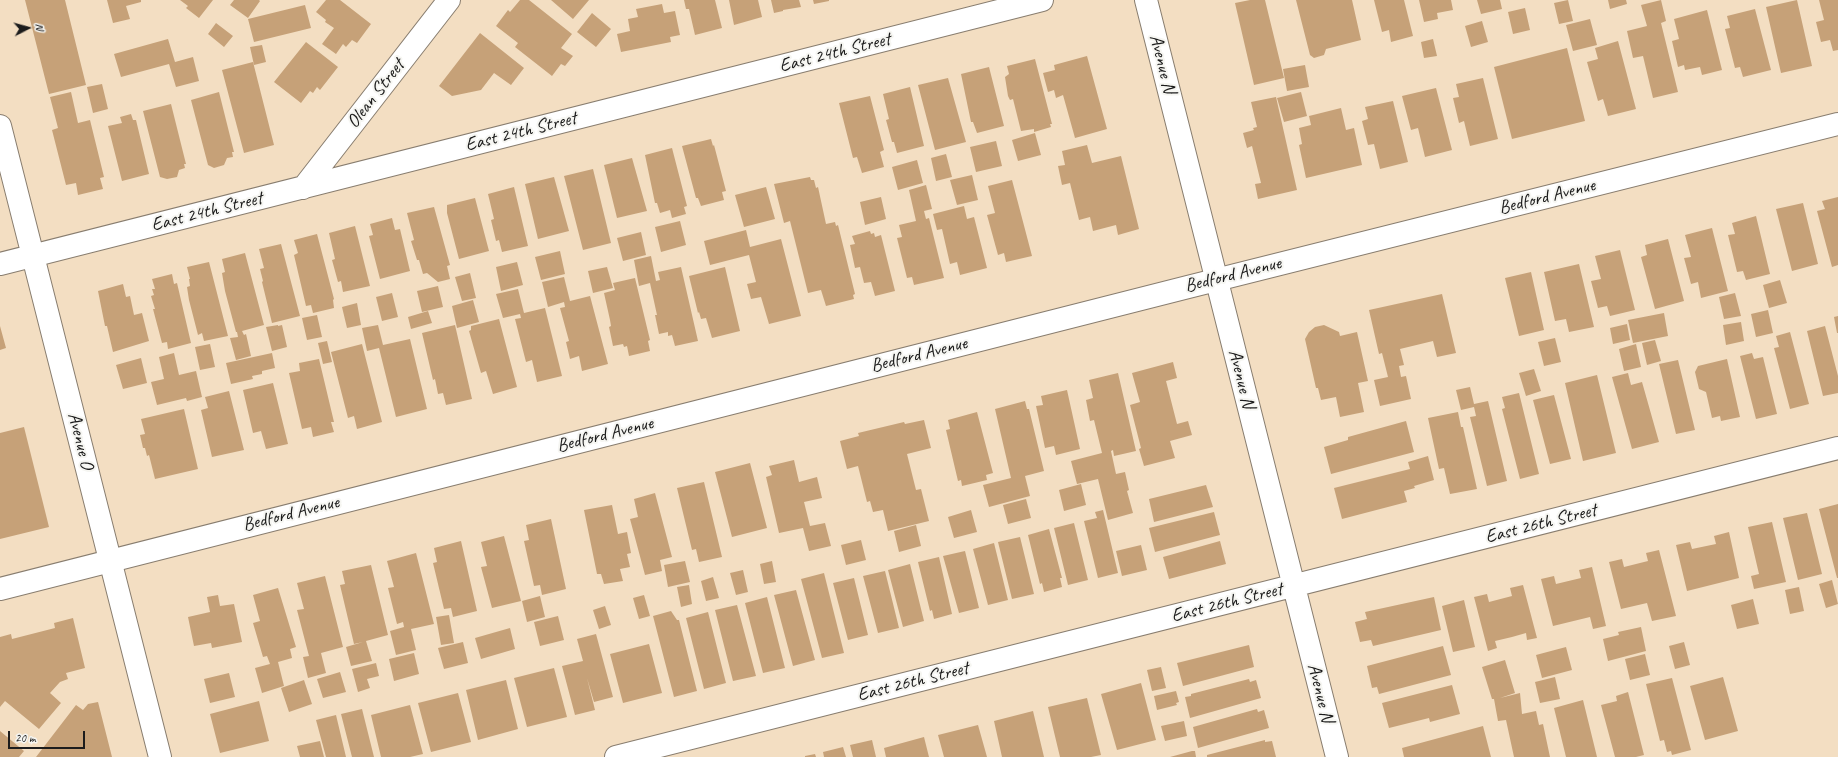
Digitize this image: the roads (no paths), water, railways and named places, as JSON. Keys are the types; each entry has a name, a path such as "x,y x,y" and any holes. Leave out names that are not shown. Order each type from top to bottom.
{"street":[{"name":"Olean Street","path":"303,188 449,0"},
{"name":"East 24th Street","path":"0,264 1042,0"},
{"name":"Avenue N","path":"1146,0 1337,757"},
{"name":"Bedford Avenue","path":"0,590 110,560 1838,124"},
{"name":"Avenue O","path":"0,126 160,757"},
{"name":"East 26th Street","path":"616,757 1838,448"}]}
